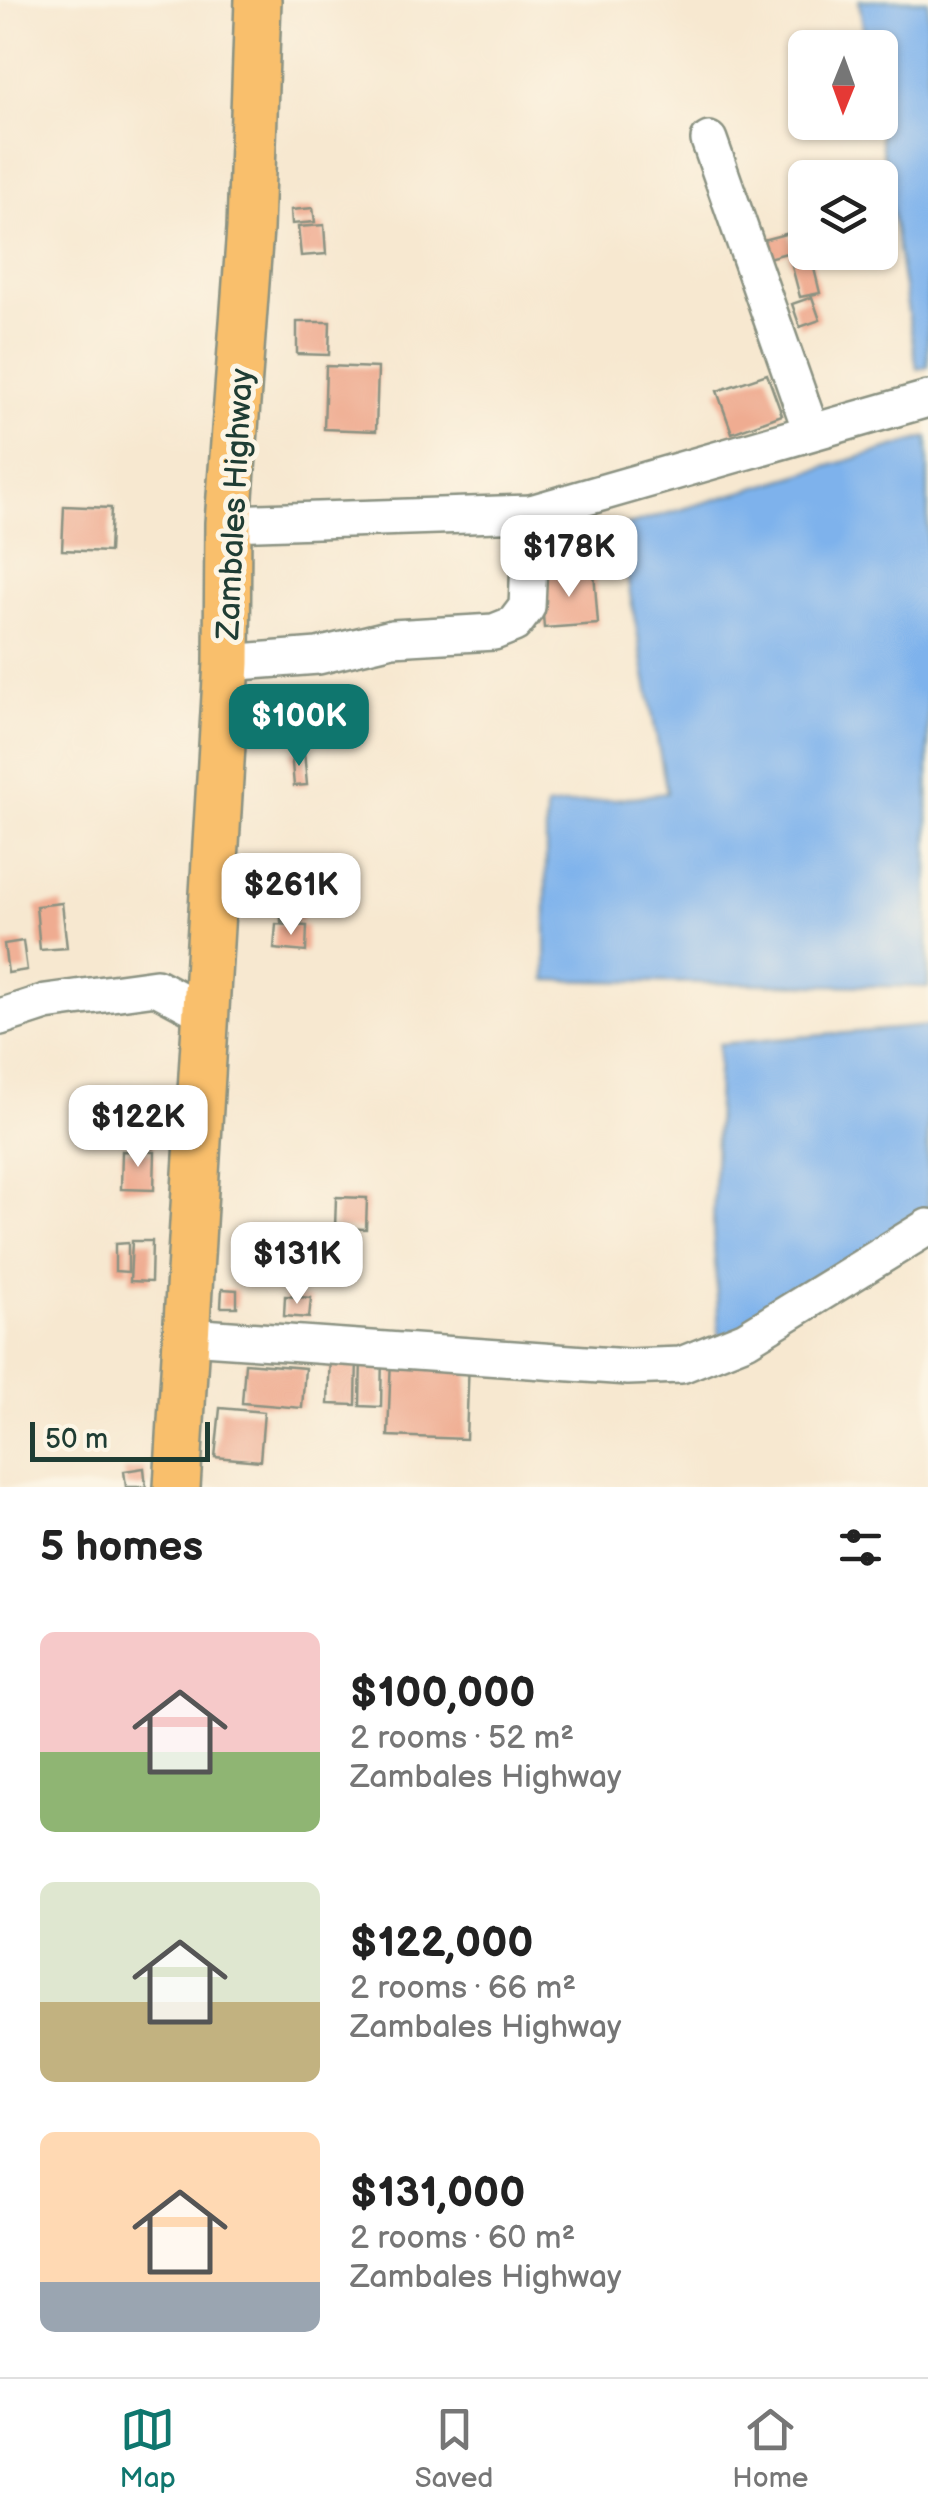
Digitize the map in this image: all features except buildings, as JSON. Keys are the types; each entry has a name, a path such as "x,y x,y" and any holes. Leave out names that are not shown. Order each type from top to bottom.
{"main road":[{"name":"Zambales Highway","path":"177,1487 203,1012 228,663 228,524 250,229 258,0"}],"lane":[{"path":"708,140 811,431"},
{"path":"228,524 531,513 928,398"},
{"path":"228,663 318,656 392,638 494,632 514,624 526,607 531,513"},
{"path":"0,1016 46,1002 156,986 203,1012"},
{"path":"188,1336 628,1367 681,1366 746,1338 928,1227"}],"water":[{"path":"859,0 928,0 928,367 917,369 898,249 898,160 884,160 881,140 898,140 898,30 863,30"},
{"path":"928,437 928,987 546,980 546,807 667,793 618,528"},
{"path":"928,1026 928,1227 720,1349 713,1227 719,1044"}]}
